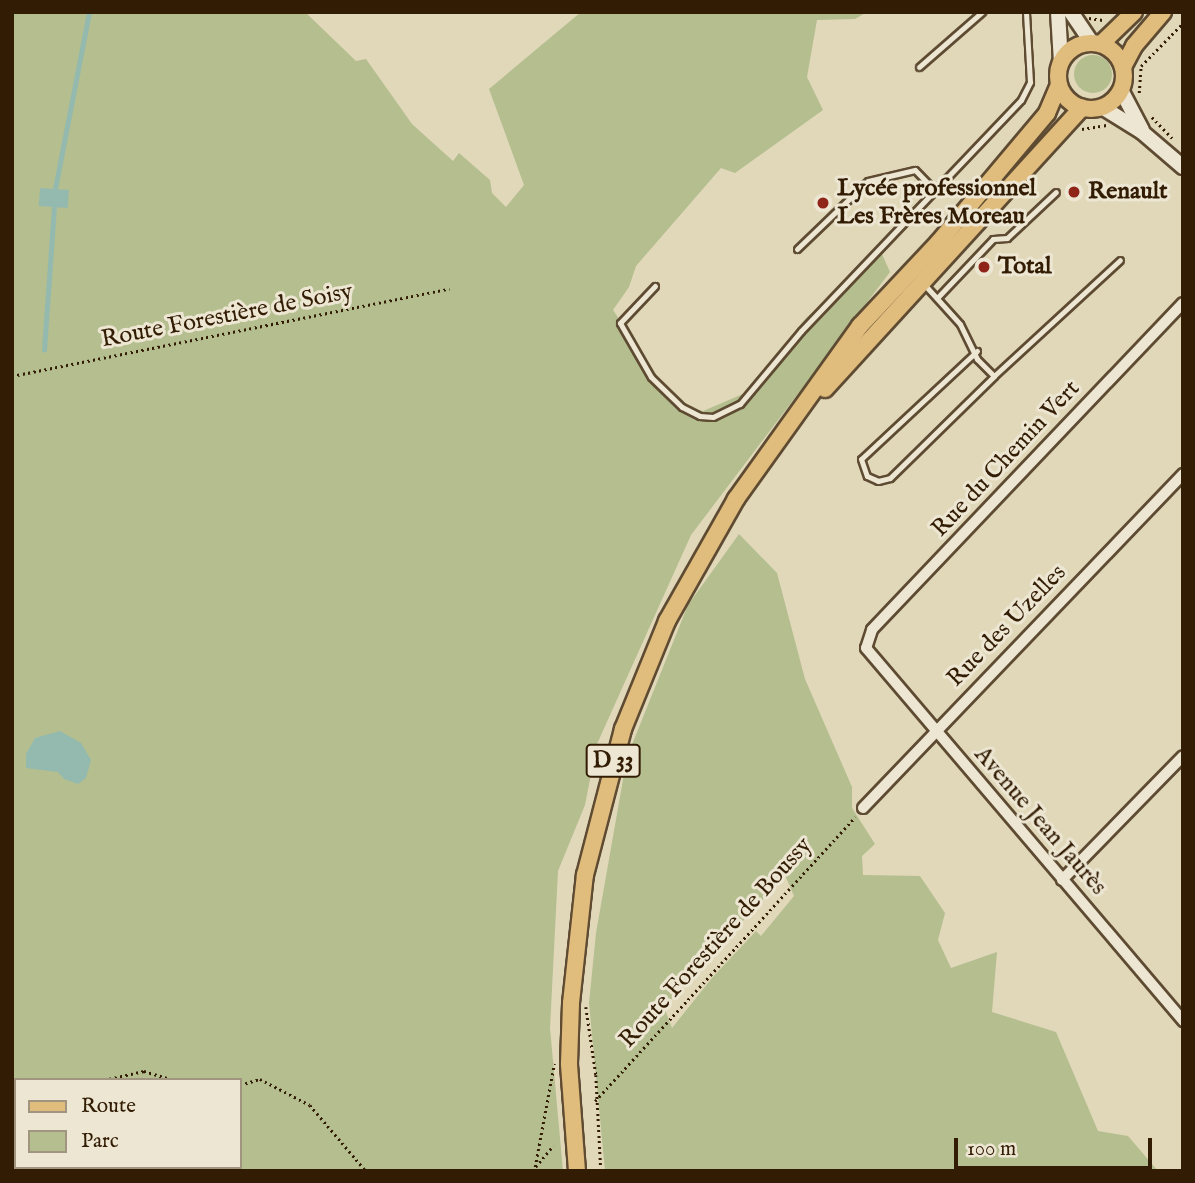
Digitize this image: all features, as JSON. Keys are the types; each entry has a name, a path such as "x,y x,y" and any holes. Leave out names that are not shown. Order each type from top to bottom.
{"main road":[{"path":"1096,44 1134,12"},
{"path":"1123,67 1111,49 1096,44 1073,48 1061,62 1059,85 1072,103 1082,108 1102,107 1121,90 1123,67 1134,46 1163,12"},
{"name":"D 33","path":"577,1171 569,1064 573,976 597,823 644,674 699,559 789,426 860,326 938,243 1047,113 1059,85"},
{"name":"D 33","path":"789,426 1082,108"}],"street":[{"path":"1058,12 1061,62"},
{"path":"1071,12 1096,44"},
{"path":"1121,90 1143,132"},
{"path":"1102,107 1143,132 1183,167"},
{"name":"Rue du Chemin Vert","path":"866,648 872,630 1183,303"},
{"name":"Rue des Uzelles","path":"863,808 1183,474"},
{"name":"Avenue Jean Jaurès","path":"866,648 1183,1021"},
{"path":"1062,880 1183,756"}],"lane":[{"path":"919,67 982,12"},
{"path":"655,286 620,323 661,388 682,407 713,417 740,404 802,331 1021,100 1030,82 1026,12"},
{"path":"797,249 868,181 915,170 935,191"},
{"path":"937,298 993,239 1007,238 1056,192"},
{"path":"977,351 862,459 867,477 878,481 890,478 993,376 1120,260"},
{"path":"923,283 977,351 977,359 993,376"}],"path":[{"path":"1086,17 1101,19 1107,12"},
{"path":"1139,97 1138,76 1148,58 1183,23"},
{"path":"1148,113 1183,148"},
{"path":"1073,131 1115,124"},
{"name":"Route Forestière de Soisy","path":"12,376 449,289"},
{"name":"Route Forestière de Boussy","path":"595,1101 863,808"},
{"path":"573,976 590,1018 601,1171"},
{"path":"535,1167 555,1055"},
{"path":"113,1078 144,1071 167,1078"},
{"path":"242,1084 260,1079 310,1105 366,1171"},
{"path":"532,1171 553,1146"}],"green space":[{"path":"12,12 305,12 356,61 366,59 412,124 453,161 459,153 490,180 492,193 506,207 524,185 489,89 581,12 867,12 855,19 817,20 807,77 823,110 735,173 721,168 636,266 629,287 613,310 678,407 703,411 743,394 807,317 882,254 890,272 691,535 597,744 585,805 558,871 550,1028 563,1171 12,1171"},
{"path":"1093,55 1106,61 1112,74 1106,87 1093,93 1080,87 1074,74 1080,61"},
{"path":"739,534 777,573 805,679 852,787 852,808 875,844 862,856 863,875 920,876 945,913 938,940 951,968 997,952 992,1012 1056,1032 1098,1131 1128,1136 1158,1171 605,1171 589,1003 596,933 627,757 688,605","holes":["785,875 794,896 761,936 756,931 712,978 672,1028 664,1007"]}],"water":[{"path":"40,188 69,190 68,208 39,206"},
{"path":"60,731 81,743 91,760 86,778 78,784 64,779 58,772 26,768 26,754 35,738"}],"waterway":[{"path":"55,189 89,12"},
{"path":"44,350 54,207"}],"place":[{"name":"Renault","path":"1074,192"},
{"name":"Lycée professionnel Les Frères Moreau","path":"823,203"},
{"name":"Total","path":"984,267"}]}
